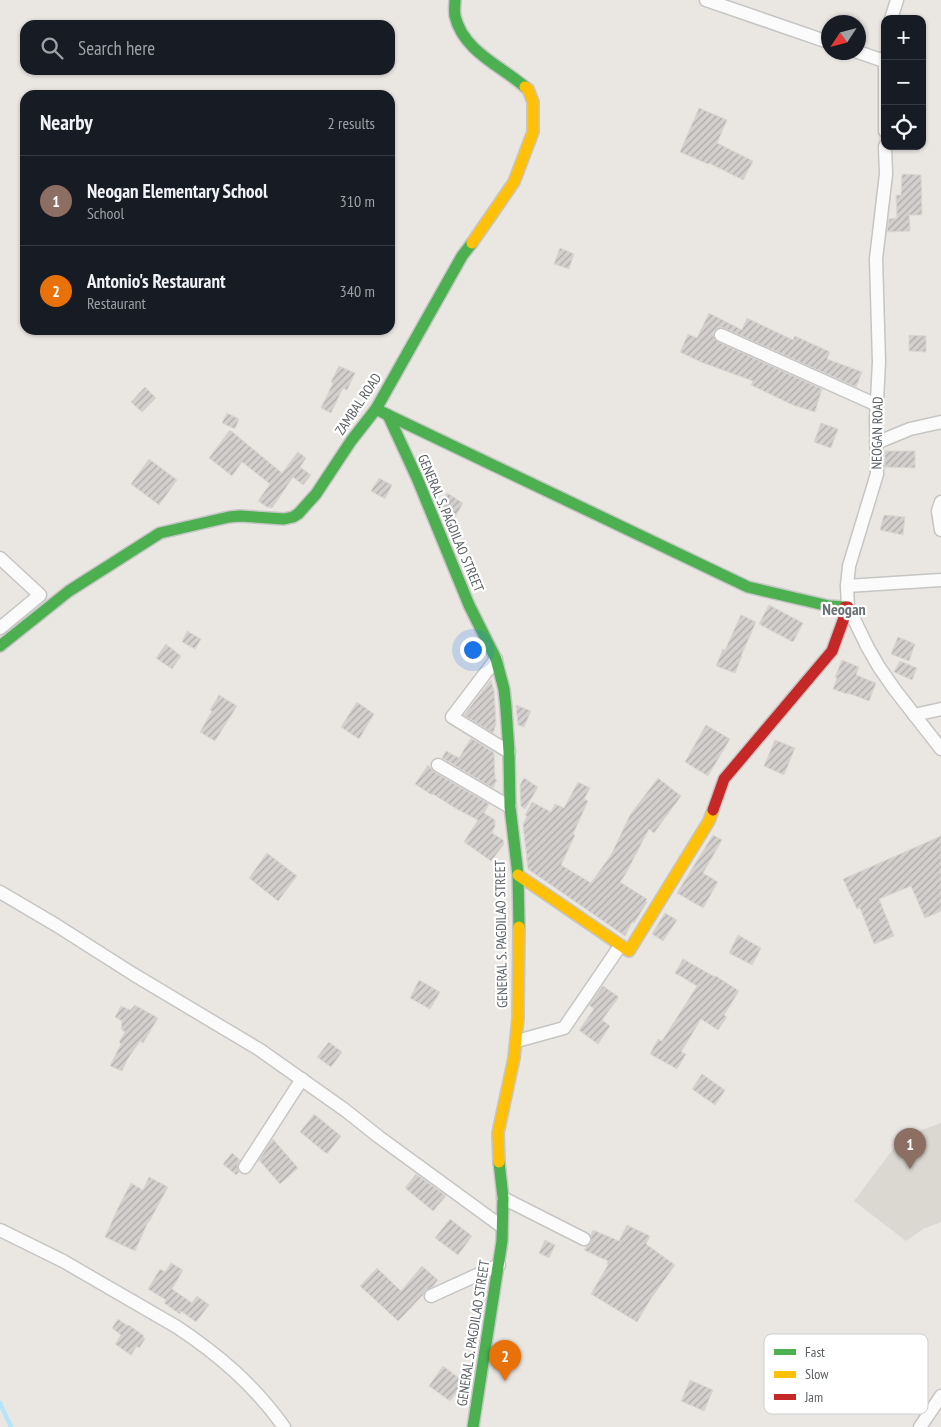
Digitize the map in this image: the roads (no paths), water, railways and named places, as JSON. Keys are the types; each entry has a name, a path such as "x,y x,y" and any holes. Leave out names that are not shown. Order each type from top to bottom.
{"street":[{"name":"ZAMBAL ROAD","path":"0,646 69,591 160,534 229,516 284,518 293,517 298,514 316,494 351,441 376,409 462,256 514,182 534,132 533,102 528,89 488,60 470,43 461,31 455,15 455,0"},
{"path":"706,0 821,40"},
{"path":"892,15 897,0"},
{"path":"866,54 881,58"},
{"path":"884,60 885,105"},
{"name":"NEOGAN ROAD","path":"885,150 886,174 876,259 879,362 876,443 877,474 848,566 848,607 879,667 941,749"},
{"path":"721,336 877,405"},
{"path":"376,409 748,587 829,606 848,607 832,651 724,779 708,821 630,951 518,875"},
{"name":"GENERAL S. PAGDILAO STREET","path":"388,415 417,478 468,604 496,658 504,689 509,752 510,807 518,875 517,1041 498,1133 503,1198 502,1241 473,1427"},
{"path":"876,443 910,429 941,422"},
{"path":"941,502 938,511 941,530"},
{"path":"0,558 40,595 0,628"},
{"path":"847,586 941,580"},
{"path":"496,658 452,717 509,752"},
{"path":"914,714 941,709"},
{"path":"438,765 510,807"},
{"path":"0,892 260,1050 502,1226"},
{"path":"517,1041 564,1028 620,946"},
{"path":"245,1166 302,1079"},
{"path":"503,1198 584,1239"},
{"path":"0,1230 63,1261 194,1338 234,1369 274,1412 284,1427"},
{"path":"431,1296 499,1265"},
{"path":"920,1427 941,1396"}],"waterway":[{"path":"0,1403 11,1427"}],"place":[{"name":"Neogan Elementary School","path":"910,1169"},
{"name":"Antonio's Restaurant","path":"505,1381"}],"district":[{"name":"Neogan","path":"844,609"}]}
